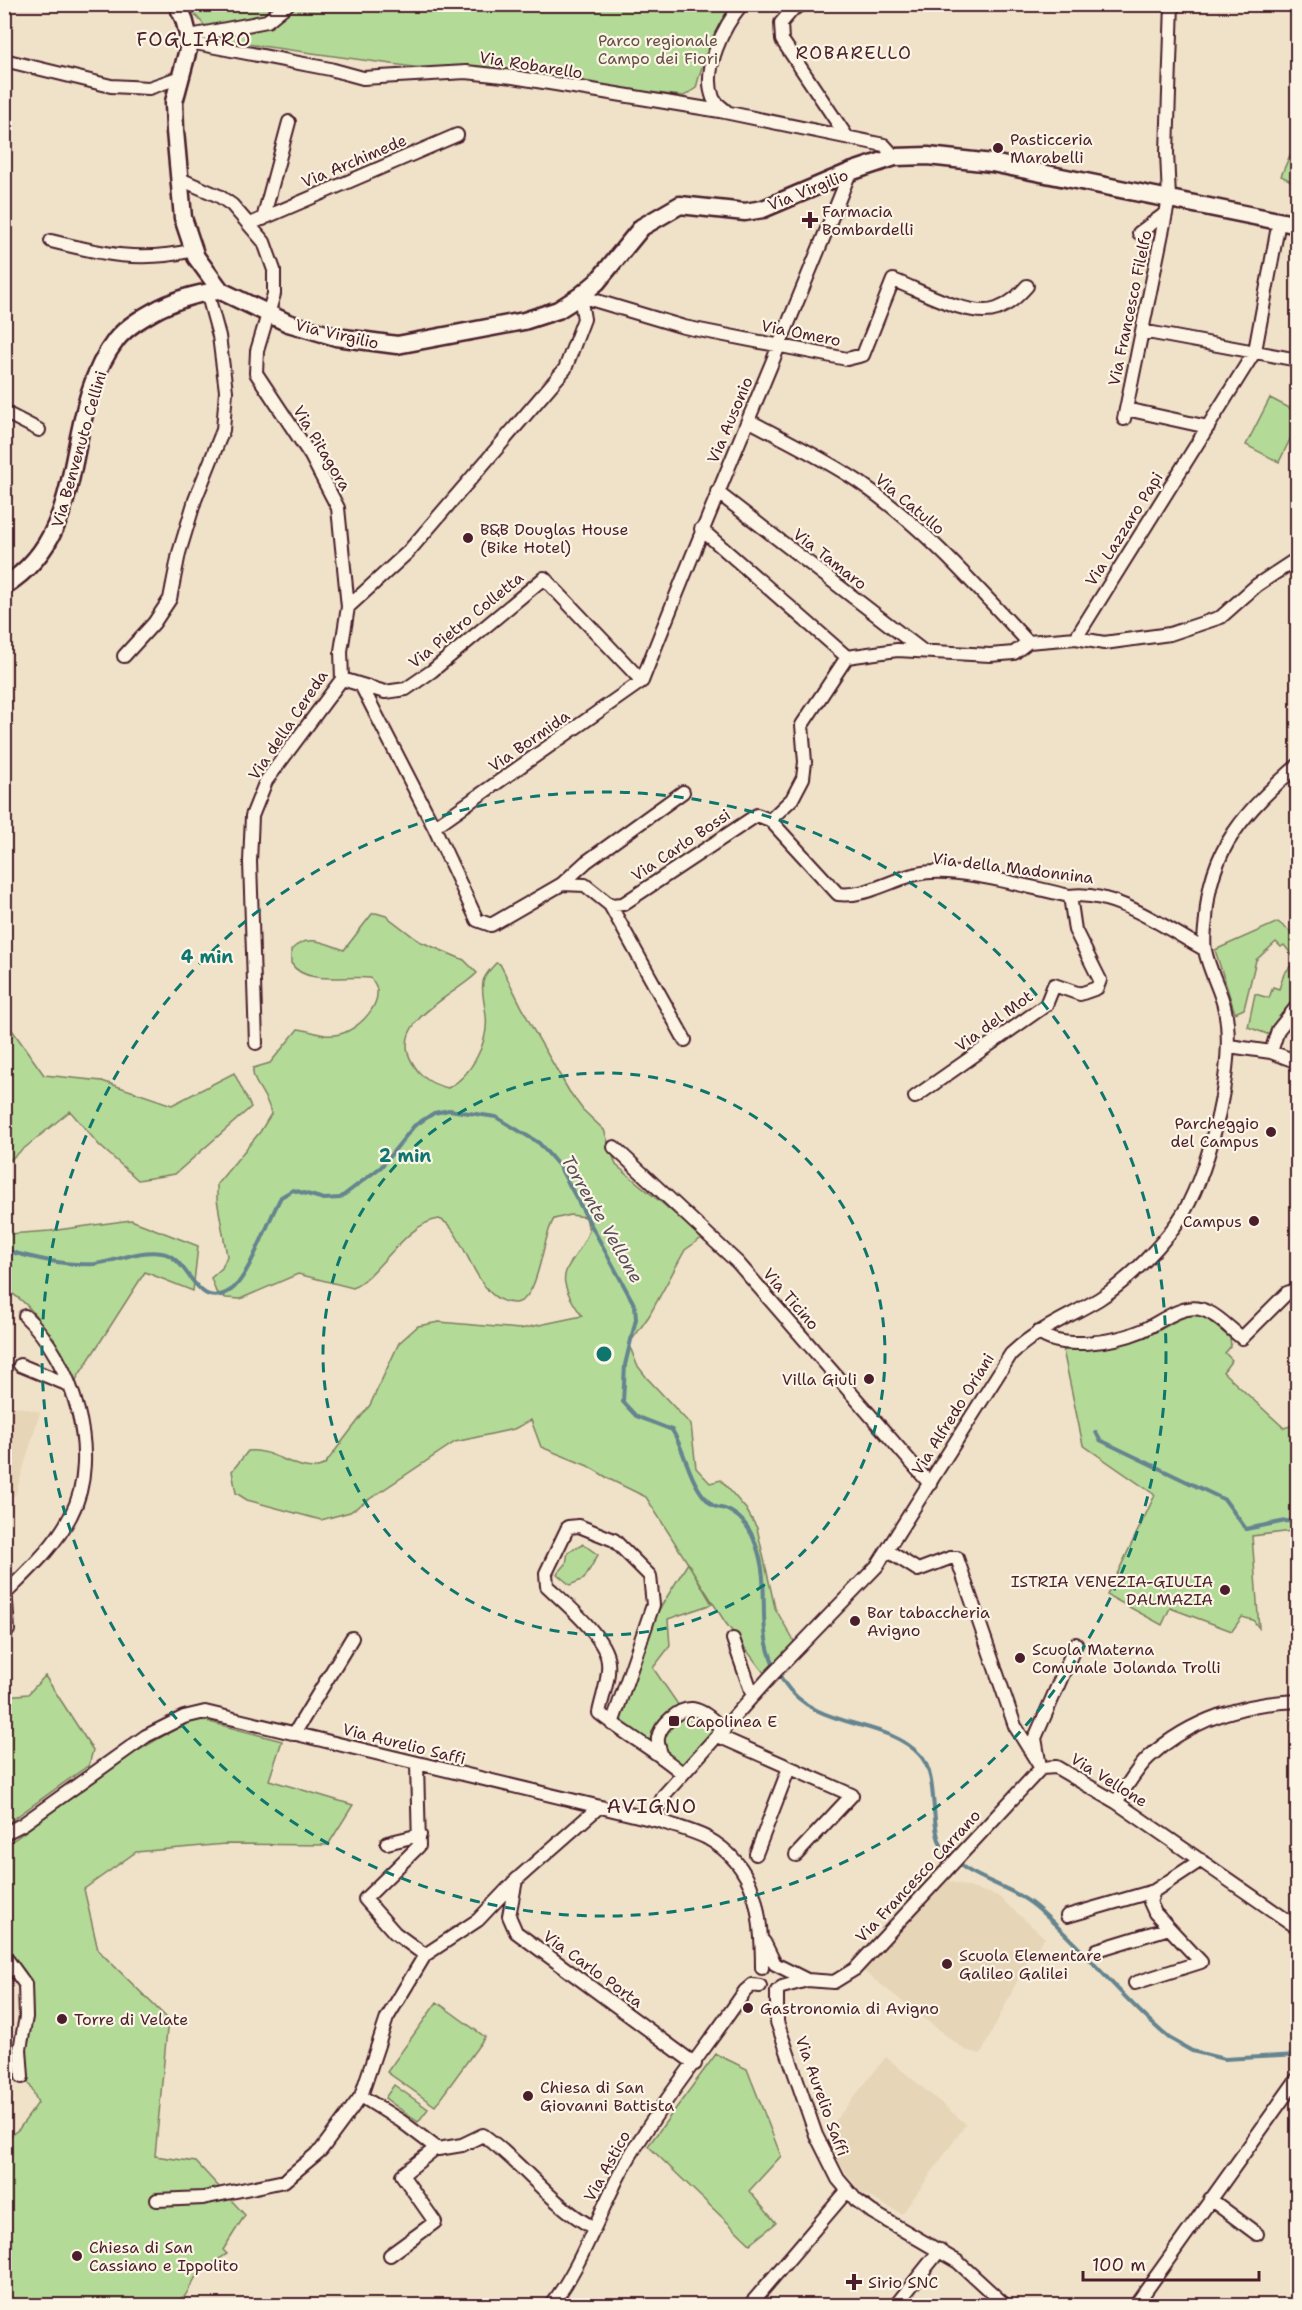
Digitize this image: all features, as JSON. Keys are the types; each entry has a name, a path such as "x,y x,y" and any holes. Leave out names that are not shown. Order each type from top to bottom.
{"main road":[{"path":"177,4 190,39 174,102 183,219 196,257 214,291"},
{"name":"Via Virgilio","path":"214,291 288,323 336,337 397,345 524,321 558,310 580,297 597,282 642,227 680,205 745,212 763,209 850,172 895,157 928,156 993,163 1167,206 1298,225"},
{"name":"Via Benvenuto Cellini","path":"4,586 25,574 56,530 97,375 117,339 142,318 171,303 214,291"}],"street":[{"path":"190,39 267,21 288,4"},
{"path":"727,112 714,100 710,82 711,62 734,14 742,4"},
{"path":"803,4 793,9 782,22 782,40 847,137"},
{"path":"1167,206 1172,4"},
{"name":"Via Robarello","path":"190,39 363,78 466,72 513,77 727,112 884,145 895,157"},
{"path":"4,60 111,86 149,87 181,77"},
{"name":"Via Archimede","path":"263,219 289,122"},
{"name":"Via Archimede","path":"250,224 458,135"},
{"name":"Via Ausonio","path":"642,681 701,530 780,346 850,172"},
{"path":"180,179 219,196 250,224 264,242 274,270 274,294 268,313"},
{"name":"Via Francesco Filelfo","path":"1139,234 1167,206"},
{"name":"Via Francesco Filelfo","path":"1167,206 1125,414 1208,427"},
{"name":"Via Lazzaro Papi","path":"1076,638 1255,351 1279,221"},
{"path":"51,241 117,256 150,258 194,250"},
{"name":"Via Omero","path":"580,297 684,327 848,359 863,355 894,280 967,310 995,310 1012,302 1027,286"},
{"path":"123,656 154,622 170,599 195,500 223,430 225,380 214,291"},
{"path":"348,606 408,552 565,369 584,319 580,297"},
{"name":"Via Pitagora","path":"268,313 257,351 256,373 311,456 338,508 348,606"},
{"path":"1142,331 1298,360"},
{"path":"4,412 39,430"},
{"name":"Via Catullo","path":"748,420 859,482 904,517 983,593 1028,642"},
{"name":"Via Tamaro","path":"717,492 924,651"},
{"path":"701,530 846,657"},
{"path":"770,820 792,799 803,778 806,762 802,724 846,657 897,650 990,655 1014,653 1028,642 1076,638 1104,643 1170,634 1221,617 1257,585 1298,558"},
{"name":"Via Pietro Colletta","path":"342,679 353,680 362,687 385,692 406,689 432,671 544,578 642,681"},
{"name":"Via della Cereda","path":"256,1043 250,862 252,816 266,781 342,679 341,651 348,606"},
{"name":"Via Bormida","path":"434,827 642,681"},
{"path":"362,687 434,827 477,920 491,925 562,884 586,862 683,792"},
{"name":"Via Alfredo Oriani","path":"652,1819 664,1795 769,1678 877,1566 930,1484 999,1369 1011,1354 1038,1332 1116,1287 1178,1222 1200,1176 1225,1080 1229,1046 1225,1010 1204,949 1207,899 1216,862 1238,823 1298,765"},
{"name":"Via Carlo Bossi","path":"610,905 623,904 757,815 770,820"},
{"name":"Via della Madonnina","path":"770,820 830,888 838,894 864,893 896,879 932,872 984,878 1070,896 1084,894 1103,897 1204,949"},
{"path":"562,884 585,885 610,905 685,1040"},
{"name":"Via del Mot","path":"915,1097 1046,1005 1054,985 1080,993 1097,988 1100,980 1075,930 1070,896"},
{"path":"1271,1052 1278,1030 1298,1005"},
{"path":"1229,1046 1271,1052 1298,1062"},
{"name":"Via Ticino","path":"614,1147 738,1263 930,1484"},
{"path":"1038,1332 1044,1337 1077,1344 1140,1332 1185,1310 1195,1308 1211,1313 1242,1338 1288,1291 1298,1289"},
{"path":"6,1633 5,1588 41,1558 71,1515 85,1476 84,1448 76,1400 41,1332 25,1316"},
{"path":"20,1365 69,1385"},
{"path":"612,1724 653,1605 650,1576 614,1540 579,1526 568,1527 546,1573 547,1586 578,1616 605,1648 609,1663 599,1713 612,1724 662,1756 683,1774"},
{"path":"888,1551 918,1570 950,1558 957,1558 1015,1726 1041,1768"},
{"path":"294,1734 352,1638"},
{"path":"734,1639 753,1696"},
{"path":"1041,1768 1035,1738 1076,1644"},
{"path":"1116,1802 1148,1758 1201,1722 1266,1702 1298,1701"},
{"path":"662,1756 658,1738 661,1729 683,1710 693,1709 707,1715 721,1732 789,1768 852,1796 796,1855"},
{"name":"Via Aurelio Saffi","path":"4,1834 23,1824 146,1736 184,1716 205,1712 652,1819 707,1838 734,1860 757,1899 762,1939 760,1969 771,1989 777,2022 816,2135 829,2165 847,2191 872,2212 958,2262 1006,2306"},
{"path":"417,1764 419,1846 365,1899 395,1933 425,1955"},
{"name":"Via Vellone","path":"1041,1768 1056,1767 1116,1802 1298,1928"},
{"path":"756,1854 789,1768"},
{"name":"Via Francesco Carrano","path":"771,1989 807,1980 834,1982 855,1969 1041,1768"},
{"path":"157,2200 203,2198 284,2181 321,2150 361,2096 387,2018 425,1955 478,1920 516,1880 599,1808"},
{"path":"387,1843 420,1835"},
{"path":"1067,1916 1154,1891 1201,1860"},
{"name":"Via Carlo Porta","path":"516,1880 509,1916 516,1932 695,2064"},
{"path":"1135,1983 1201,1962 1155,1913 1150,1902 1154,1891"},
{"path":"1097,1950 1169,1928"},
{"name":"Via Aurelio Saffi","path":"762,1939 779,1967"},
{"path":"4,1955 25,1984 26,2017 20,2049 22,2077"},
{"path":"745,1991 752,1985 771,1989 786,1978 779,1967 760,1969"},
{"name":"Via Francesco Carrano","path":"779,1967 807,1980"},
{"name":"Via Astico","path":"550,2306 568,2280 592,2228 643,2135 745,1991 746,1984 760,1969"},
{"path":"1135,2306 1297,2079"},
{"path":"361,2096 401,2121 436,2148"},
{"path":"390,2255 435,2222 402,2175 436,2148 462,2145 483,2135 504,2149 567,2213 592,2228"},
{"path":"748,2306 847,2191"},
{"path":"1210,2199 1257,2234"},
{"path":"895,2306 940,2250"}],"shaded area":[{"path":"4,1404 40,1412 15,1496 5,1493"},
{"name":"Scuola Elementare Galileo Galilei","path":"948,1881 998,1896 1045,1938 1029,1957 981,2054 965,2050 862,1970"},
{"path":"886,2057 966,2124 902,2214 860,2192 839,2163 827,2131"}],"green space":[{"name":"Parco regionale Campo dei Fiori","path":"186,5 732,5 719,24 710,44 696,88 684,96 435,70 218,40"},
{"path":"1297,139 1297,184 1281,176"},
{"path":"1270,398 1297,412 1297,425 1279,462 1246,445"},
{"path":"372,914 386,916 419,941 464,960 477,973 428,1010 416,1022 409,1034 407,1047 412,1062 423,1076 448,1088 471,1067 485,1037 486,1016 482,990 484,979 496,963 500,964 534,1031 569,1091 583,1110 604,1130 616,1165 703,1237 685,1250 649,1316 629,1344 637,1365 691,1425 696,1468 710,1483 721,1480 746,1509 757,1528 775,1608 795,1643 764,1673 725,1622 646,1497 588,1466 541,1447 531,1420 514,1429 455,1442 350,1512 321,1520 247,1500 236,1493 232,1471 248,1451 267,1453 307,1467 325,1464 370,1405 399,1343 418,1326 439,1322 520,1329 582,1316 566,1288 565,1279 566,1271 589,1231 586,1217 570,1215 554,1219 535,1281 523,1300 514,1303 500,1300 489,1291 479,1279 456,1236 448,1225 439,1219 415,1230 373,1272 353,1288 298,1274 240,1299 226,1298 216,1292 211,1278 222,1268 227,1256 217,1200 217,1184 260,1132 271,1114 267,1100 255,1079 253,1068 270,1063 298,1029 323,1035 348,1031 371,1011 377,994 376,985 370,978 327,978 306,975 291,963 291,950 303,942 316,941 344,950"},
{"path":"1278,922 1297,937 1297,1001 1270,1035 1248,1027 1255,994 1269,998 1273,987 1279,989 1284,974 1296,960 1284,945 1281,947 1276,942 1256,960 1244,1009 1235,1013 1215,950"},
{"path":"5,1020 44,1075 102,1081 172,1105 234,1073 251,1107 175,1174 138,1180 99,1145 70,1111 5,1164"},
{"path":"131,1220 198,1246 193,1291 145,1272 72,1386 38,1318 17,1297 5,1290 4,1227 9,1234"},
{"path":"1194,1314 1206,1318 1230,1338 1231,1346 1225,1353 1232,1360 1223,1372 1284,1428 1297,1424 1297,1554 1292,1531 1252,1536 1259,1628 1253,1620 1242,1617 1232,1631 1170,1608 1162,1625 1107,1595 1155,1495 1083,1445 1063,1350 1083,1350 1124,1344"},
{"path":"583,1544 598,1555 584,1579 570,1585 557,1574 566,1564 568,1552"},
{"path":"688,1563 712,1604 668,1619 670,1646 653,1668 679,1706 660,1722 652,1744 619,1723 655,1616"},
{"path":"45,1676 93,1750 89,1765 5,1825 5,1696 28,1694"},
{"path":"681,1716 704,1723 715,1733 682,1770 667,1756 663,1735"},
{"path":"194,1718 282,1741 269,1780 353,1805 328,1845 225,1844 136,1852 84,1889 98,1950 168,2019 155,2156 196,2162 245,2215 223,2250 227,2254 198,2273 185,2296 168,2305 5,2306 5,2140 19,2129 38,2103 25,2074 30,1989 26,1973 5,1945 5,1843 15,1839 120,1761"},
{"path":"437,2002 485,2037 435,2106 387,2072"},
{"path":"716,2054 747,2069 781,2156 749,2191 776,2223 750,2244 648,2146"},
{"path":"394,2085 428,2109 418,2122 385,2098"}],"waterway":[{"name":"Torrente Vellone","path":"4,1250 72,1264 104,1263 145,1253 162,1253 172,1257 180,1264 201,1290 209,1295 219,1295 231,1290 245,1273 281,1197 293,1190 324,1199 340,1198 381,1167 414,1126 434,1113 449,1110 496,1117 539,1143 559,1166 635,1306 636,1319 625,1365 623,1402 636,1416 672,1430 692,1477 702,1494 716,1507 725,1509 741,1519 754,1539 761,1563 767,1646 783,1681 797,1697 814,1709 832,1717 888,1734 905,1743 920,1755 930,1776 936,1829 944,1850 964,1868 1013,1892 1036,1907 1151,2023 1169,2038 1192,2051 1224,2059 1298,2055"},
{"path":"1096,1432 1100,1440 1225,1500 1246,1529 1286,1521 1298,1522"}],"place":[{"name":"Pasticceria Marabelli","path":"998,148"},
{"name":"Farmacia Bombardelli","path":"810,220"},
{"name":"B&B Douglas House (Bike Hotel)","path":"468,538"},
{"name":"Parcheggio del Campus","path":"1271,1132"},
{"name":"Campus","path":"1254,1221"},
{"name":"Villa Giuli","path":"869,1379"},
{"name":"ISTRIA VENEZIA-GIULIA DALMAZIA","path":"1225,1590"},
{"name":"Bar tabaccheria Avigno","path":"855,1621"},
{"name":"Scuola Materna Comunale Jolanda Trolli","path":"1020,1658"},
{"name":"Capolinea E","path":"674,1721"},
{"name":"Scuola Elementare Galileo Galilei","path":"947,1964"},
{"name":"Gastronomia di Avigno","path":"748,2008"},
{"name":"Torre di Velate","path":"62,2019"},
{"name":"Chiesa di San Giovanni Battista","path":"528,2096"},
{"name":"Chiesa di San Cassiano e Ippolito","path":"77,2256"},
{"name":"Sirio SNC","path":"854,2282"}],"district":[{"name":"FOGLIARO","path":"194,39"},
{"name":"ROBARELLO","path":"854,53"},
{"name":"AVIGNO","path":"652,1806"}]}
